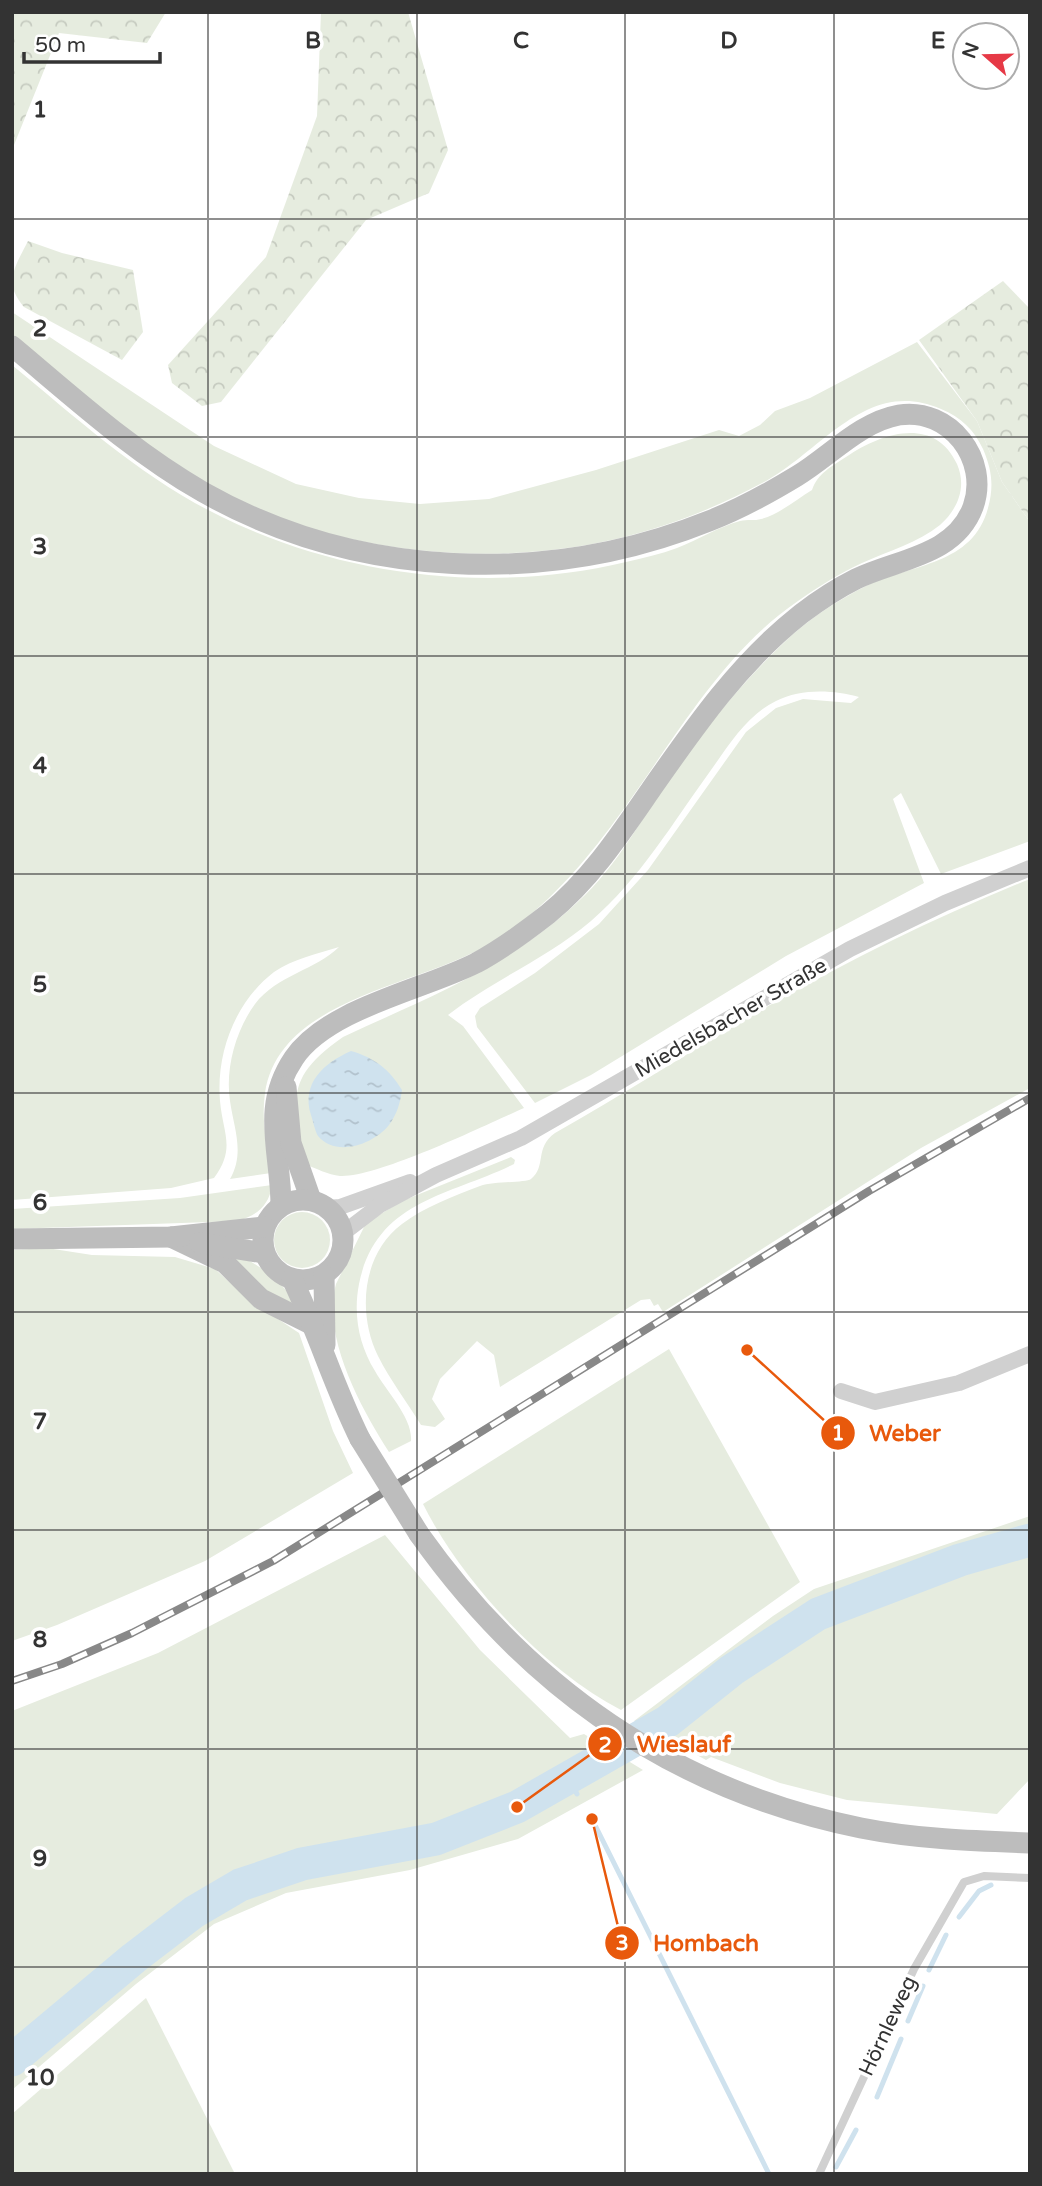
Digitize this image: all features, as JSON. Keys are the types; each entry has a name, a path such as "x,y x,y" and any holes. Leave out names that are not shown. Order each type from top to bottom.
{"main road":[{"path":"12,346 129,444 203,492 276,526 319,540 366,553 417,560 501,565 546,562 644,543 705,523 762,496 799,475 862,430 881,420 904,414 921,415 942,423 958,435 969,450 976,468 977,490 971,512 954,536 938,547 865,575 826,595 768,642 715,701 596,866 555,909 516,939 477,962 340,1018 306,1043 285,1074 276,1094 272,1116 281,1206"},
{"path":"285,1074 291,1143 319,1204"},
{"path":"295,1200 319,1204 335,1215 342,1234 339,1257 324,1275 314,1279 292,1279 280,1274 264,1253 264,1227 271,1215 281,1206 295,1200"},
{"path":"12,1240 171,1237 264,1227"},
{"path":"171,1237 264,1253"},
{"path":"171,1237 225,1263 261,1299 309,1323"},
{"path":"324,1275 326,1351"},
{"path":"292,1279 309,1323 326,1351 341,1400 360,1439 419,1534 480,1613 518,1653 591,1713 693,1773 787,1809 863,1828 923,1836 1030,1843"}],"street":[{"name":"Miedelsbacher Straße","path":"436,1175 521,1138 850,949 945,903 1030,868"},
{"path":"319,1204 340,1207 390,1188 436,1175"},
{"path":"342,1234 380,1205 436,1175"},
{"path":"841,1391 875,1402 959,1383 1030,1354"}],"lane":[{"name":"Hörnleweg","path":"819,2174 914,1969 964,1882 984,1876 1030,1878"}],"green space":[{"path":"12,12 166,12 147,43 59,33 12,150"},
{"path":"321,12 408,12 448,150 429,193 366,220 221,402 202,406 172,383 168,365 266,257 317,116"},
{"path":"28,241 62,253 133,270 143,332 122,360 24,307 14,290 13,274"},
{"path":"1003,281 1030,309 1030,522 1002,482 977,421 919,340"},
{"path":"12,312 214,446 296,484 359,498 420,504 489,499 596,470 719,430 739,436 760,425 775,411 810,398 917,342 977,421 1002,482 1030,522 1030,841 941,874 901,793 893,799 924,883 786,956 591,1075 535,1103 477,1027 475,1016 480,1008 535,973 599,924 648,870 746,732 776,708 803,699 851,703 859,697 807,692 776,701 756,714 739,731 655,849 608,905 574,935 448,1015 463,1026 524,1108 432,1149 379,1169 340,1176 304,1164 296,1107 297,1092 310,1066 343,1037 470,977 530,941 558,920 599,881 679,764 719,713 761,665 792,635 819,614 858,590 939,560 969,541 980,527 990,500 991,478 986,457 971,430 955,416 915,402 891,402 869,409 848,421 766,481 711,508 655,529 561,549 505,553 447,553 390,546 334,535 279,518 227,495 179,467 114,420 12,335"},
{"path":"12,365 139,467 193,502 222,517 318,554 420,574 472,578 524,577 575,572 658,554 743,520 759,520 774,514 812,490 826,471 860,448 890,436 906,433 935,439 947,449 957,464 961,489 952,512 940,525 913,542 829,580 771,622 746,645 681,726 595,847 548,899 513,929 463,957 358,998 325,1015 297,1035 276,1061 265,1093 264,1123 271,1173 230,1179 238,1150 229,1088 237,1037 248,1014 264,994 339,947 281,967 260,984 239,1013 225,1047 221,1065 220,1101 226,1149 225,1158 214,1178 171,1188 12,1200"},
{"path":"1030,879 1030,1088 921,1148 663,1312 658,1304 654,1306 650,1299 641,1300 500,1387 494,1355 477,1341 440,1379 432,1399 445,1419 435,1427 421,1425 378,1356 367,1321 367,1285 371,1268 378,1251 402,1224 429,1207 480,1186 531,1179 539,1168 545,1145 555,1133 770,1005 833,971 930,922"},
{"path":"511,1157 515,1160 514,1164 418,1204 381,1234 368,1256 357,1296 361,1340 369,1361 408,1423 411,1441 389,1452 356,1394 339,1349 334,1326 336,1284 366,1223 402,1201"},
{"path":"272,1185 268,1199 261,1209 238,1221 12,1229 12,1209 180,1198"},
{"path":"302,1212 313,1214 322,1220 328,1229 328,1251 322,1260 313,1266 302,1268 291,1266 282,1260 276,1251 274,1240 276,1229 282,1220 291,1214"},
{"path":"47,1248 92,1255 175,1257 215,1269 248,1299 299,1333 333,1431 353,1473 205,1561 57,1625 12,1641 12,1250"},
{"path":"231,1252 267,1273 284,1288 294,1303 275,1296 256,1284 241,1269"},
{"path":"669,1349 800,1582 621,1710 563,1672 508,1621 482,1593 460,1563 423,1504"},
{"path":"1030,1516 1030,1779 997,1814 847,1800 780,1783 711,1757 706,1760 634,1721 773,1616 814,1589"},
{"path":"385,1535 480,1650 570,1738 584,1734 643,1770 518,1839 410,1870 286,1893 214,1924 136,1984 12,2090 12,1711 158,1653"},
{"path":"146,1998 235,2174 12,2174 12,2114"}],"water":[{"path":"351,1051 367,1057 386,1070 402,1090 398,1109 382,1132 355,1146 335,1146 326,1143 317,1134 311,1115 309,1093 324,1068"}],"waterway":[{"path":"12,2060 134,1958 194,1912 240,1885 302,1864 436,1839 517,1807 668,1721 732,1670 818,1614 960,1560 1030,1540"},
{"path":"569,1779 577,1794"},
{"path":"592,1819 769,2174"},
{"path":"959,1917 979,1891 991,1885"},
{"path":"929,1970 946,1935"},
{"path":"908,2021 923,1986"},
{"path":"877,2097 901,2039"},
{"path":"836,2167 856,2130"}],"railway":[{"path":"12,1681 62,1664 132,1633 273,1561 869,1191 1030,1098"}],"place":[{"name":"Weber","path":"747,1350"},
{"name":"Wieslauf","path":"517,1807"},
{"name":"Hombach","path":"592,1819"}]}
